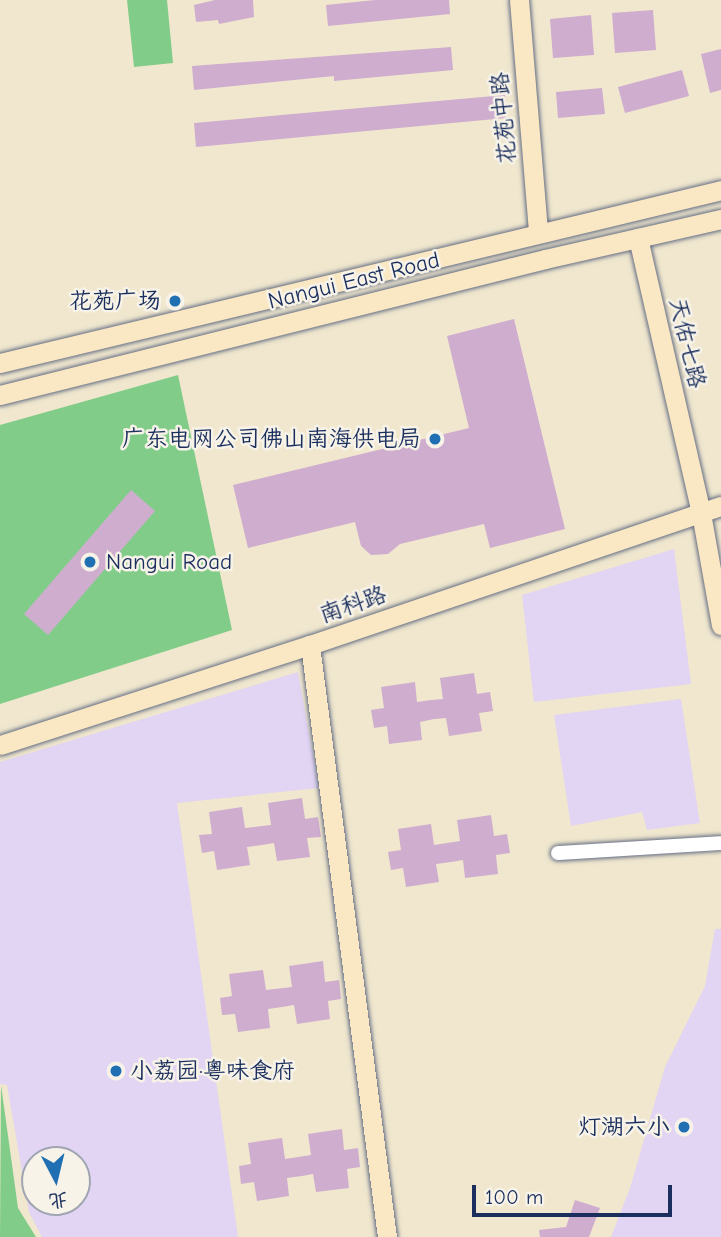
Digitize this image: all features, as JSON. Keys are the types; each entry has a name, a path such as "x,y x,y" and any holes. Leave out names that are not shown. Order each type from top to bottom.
{"street":[{"name":"花苑中路","path":"519,0 538,231"},
{"name":"Nangui East Road","path":"0,363 538,231 721,190"},
{"name":"Nangui East Road","path":"0,395 721,219"},
{"name":"天佑七路","path":"638,238 701,513 721,625"},
{"name":"南科路","path":"0,745 310,645 721,506"},
{"path":"310,645 387,1237"},
{"path":"558,853 721,843"}],"shaded area":[{"path":"674,549 691,684 534,702 522,595"},
{"path":"298,672 319,788 177,803 238,1237 42,1237 31,1216 91,1216 91,1146 21,1146 21,1166 7,1085 0,1084 0,762"},
{"path":"681,699 700,823 647,830 642,812 571,826 554,715"},
{"name":"灯湖六小","path":"715,929 721,929 721,1237 611,1237 630,1188 665,1067 705,986"}],"green space":[{"path":"127,0 167,0 173,63 134,67"},
{"path":"178,375 232,630 0,704 0,425"},
{"path":"1,1085 18,1208 36,1237 0,1237"}],"building":[{"path":"215,0 253,0 254,17 219,24 218,20 196,22 194,5"},
{"path":"375,0 449,0 450,14 328,26 326,5"},
{"path":"653,10 656,50 615,53 612,13"},
{"path":"591,15 594,55 553,58 550,19"},
{"path":"451,47 453,70 334,81 334,76 194,90 192,66"},
{"path":"721,49 721,90 710,93 701,54"},
{"path":"682,70 689,96 625,113 618,87"},
{"path":"602,88 605,114 558,118 556,92"},
{"path":"505,95 506,118 196,147 194,123"},
{"path":"514,319 565,529 490,548 484,524 400,544 388,554 371,555 361,546 355,522 248,548 233,485 469,428 447,336"},
{"path":"131,490 155,511 48,635 24,614"},
{"path":"474,673 477,694 490,692 493,711 479,713 482,731 449,736 446,718 434,719 420,722 422,740 389,744 387,726 374,728 371,710 384,708 381,687 415,682 417,702 443,699 440,678"},
{"path":"302,798 305,819 318,817 321,837 307,838 310,857 277,861 274,843 247,847 250,865 217,870 214,851 202,853 199,835 212,834 209,812 242,807 245,828 271,825 268,803"},
{"path":"491,815 494,836 507,834 510,853 496,855 498,874 465,878 463,860 436,864 439,882 406,887 403,868 391,870 388,852 401,850 398,829 431,824 434,845 460,841 457,820"},
{"path":"323,961 325,982 339,980 341,999 328,1001 330,1019 297,1024 294,1005 268,1009 270,1028 238,1032 235,1014 222,1015 220,998 232,996 229,974 263,970 266,990 292,987 289,966"},
{"path":"342,1129 344,1150 358,1148 360,1167 347,1169 349,1188 316,1192 313,1174 287,1178 289,1196 257,1201 254,1182 241,1184 239,1166 251,1164 248,1143 282,1138 285,1159 311,1155 308,1134"},
{"path":"575,1200 600,1208 589,1237 540,1237 539,1230 566,1227"}],"place":[{"name":"花苑广场","path":"175,301"},
{"name":"广东电网公司佛山南海供电局","path":"435,439"},
{"name":"Nangui Road","path":"90,562"},
{"name":"小荔园·粤味食府","path":"116,1071"},
{"name":"灯湖六小","path":"684,1127"}]}
